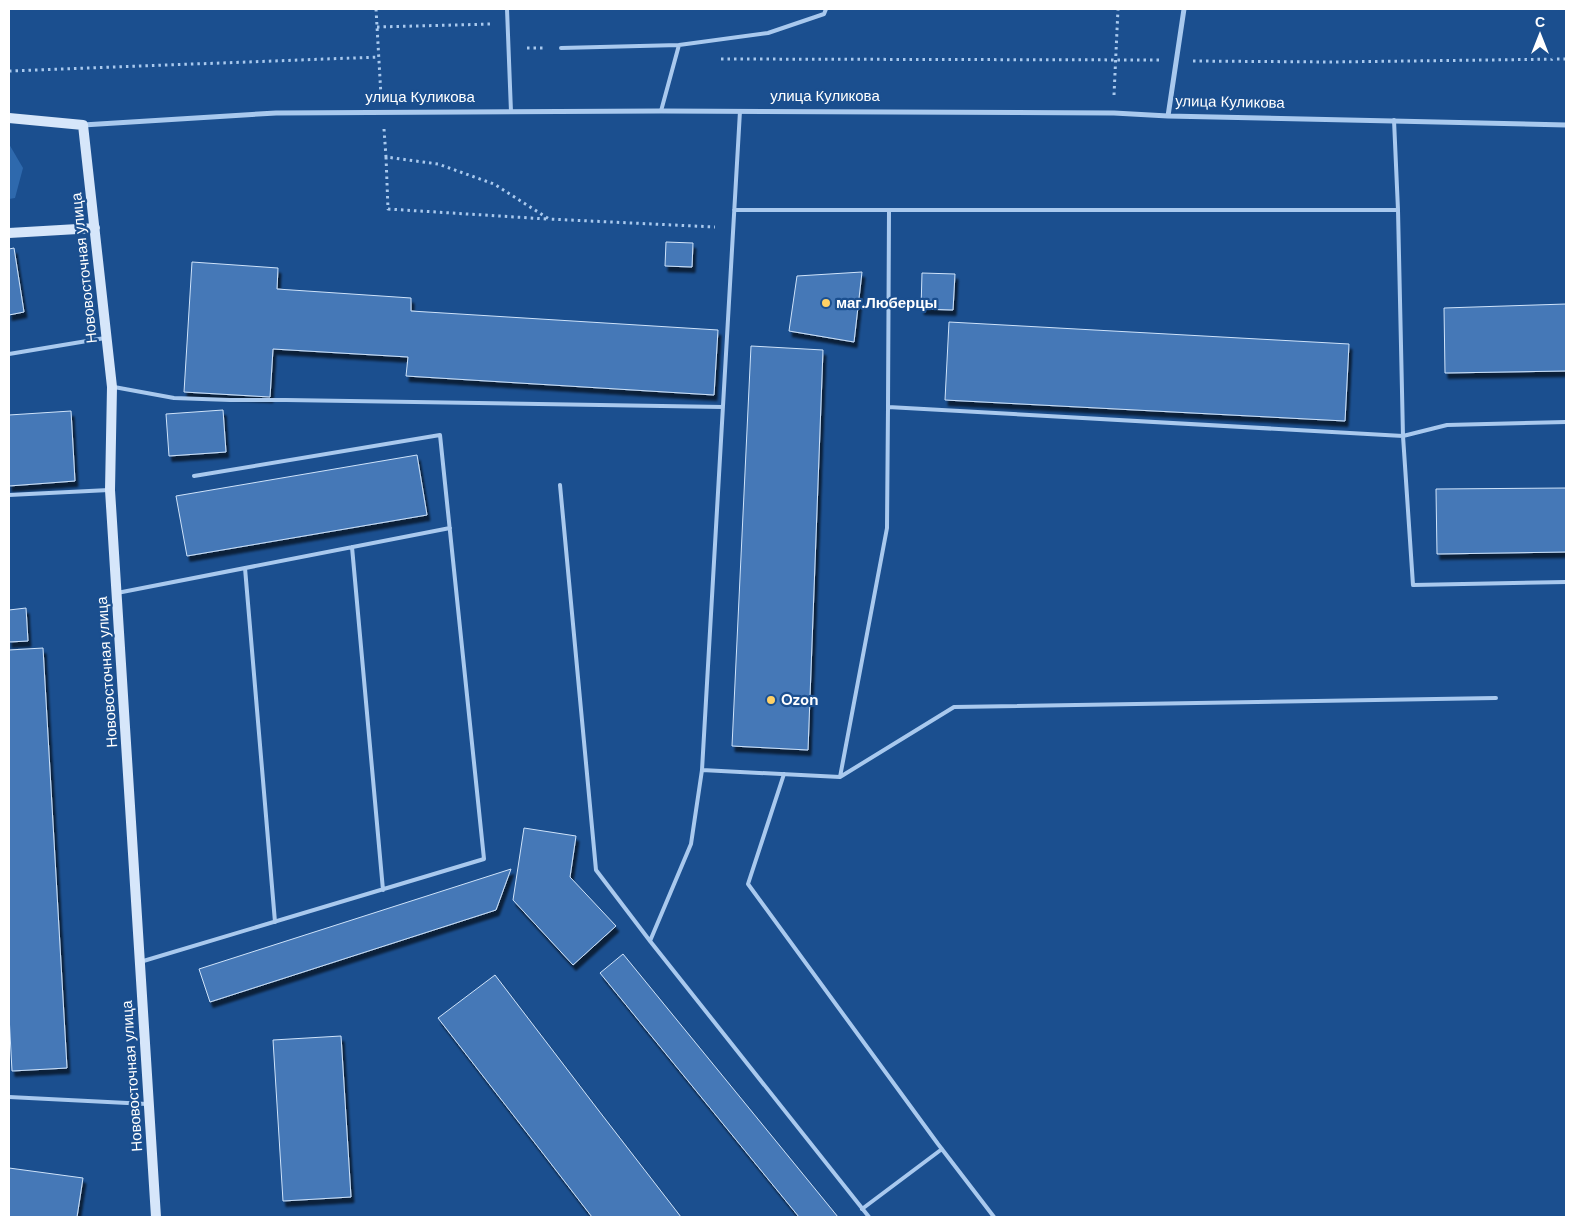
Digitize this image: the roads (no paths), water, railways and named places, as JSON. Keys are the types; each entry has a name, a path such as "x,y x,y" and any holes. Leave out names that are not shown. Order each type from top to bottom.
{"main road":[{"path":"9,118 83,125"},
{"name":"Нововосточная улица","path":"83,125 112,387 110,490 156,1217"},
{"path":"9,233 95,228"}],"street":[{"path":"1168,116 1184,9"},
{"name":"улица Куликова","path":"83,125 276,113 661,111 1114,113 1168,116 1566,124"}],"lane":[{"path":"507,9 511,112"},
{"path":"561,48 679,45 768,33 824,14 826,9"},
{"path":"661,111 679,45"},
{"path":"650,941 691,844 702,770 740,111"},
{"path":"1394,120 1403,436 1413,585 1566,582"},
{"path":"734,210 1398,210"},
{"path":"840,777 887,528 889,210"},
{"path":"9,354 106,338"},
{"path":"112,387 174,398 230,400 723,407"},
{"path":"888,407 1403,436 1447,425 1566,422"},
{"path":"140,962 484,859 440,435 194,476"},
{"path":"560,485 596,870 869,1217"},
{"path":"9,495 110,490"},
{"path":"117,593 450,528"},
{"path":"352,547 383,890"},
{"path":"245,568 275,922"},
{"path":"702,770 840,777 954,707 1496,698"},
{"path":"784,774 748,884 994,1217"},
{"path":"9,1097 149,1104"},
{"path":"862,1209 942,1149"}],"place":[{"name":"маг.Люберцы","path":"826,303"},
{"name":"Ozon","path":"771,700"}]}
